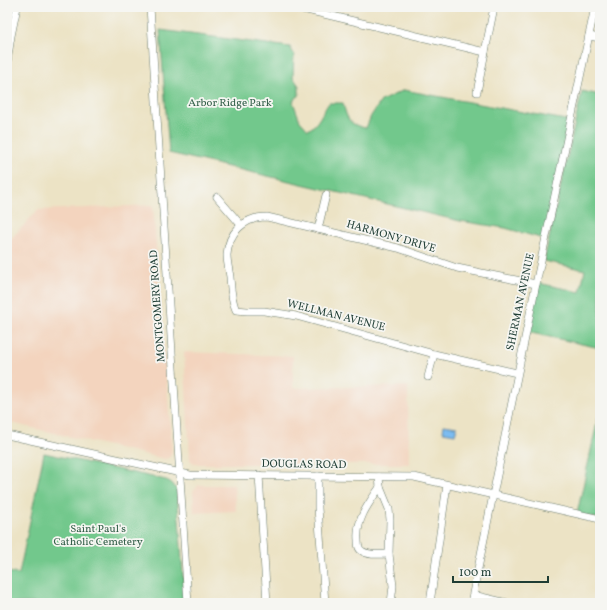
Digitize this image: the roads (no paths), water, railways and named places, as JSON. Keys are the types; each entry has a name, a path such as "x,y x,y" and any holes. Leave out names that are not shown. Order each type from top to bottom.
{"street":[{"path":"7,62 17,7"},
{"name":"MONTGOMERY ROAD","path":"150,7 181,473 188,603"},
{"path":"294,7 485,52"},
{"path":"477,92 494,7"},
{"name":"SHERMAN AVENUE","path":"472,599 536,284 595,7"},
{"path":"589,36 600,38"},
{"path":"318,229 326,195"},
{"path":"217,197 241,224"},
{"name":"HARMONY DRIVE","path":"241,224 258,217 267,217 398,248 457,268 536,284"},
{"name":"WELLMAN AVENUE","path":"241,224 230,240 227,255 232,300 236,310 247,312 264,311 296,316 434,354 518,373"},
{"path":"428,377 434,354"},
{"name":"DOUGLAS ROAD","path":"7,435 190,475 414,477 600,520"},
{"path":"259,475 267,603"},
{"path":"318,476 318,508 325,603"},
{"path":"379,477 380,487 389,509 389,554 393,579 391,603"},
{"path":"430,603 447,485"},
{"path":"380,487 369,502 361,518 358,527 358,546 361,551 368,554 389,554"},
{"path":"472,599 507,603"}],"water":[{"path":"444,425 457,427 455,434 443,432"}],"park label":[{"name":"Arbor Ridge Park","path":"230,103"},
{"name":"Saint Paul's Catholic Cemetery","path":"98,535"}]}
